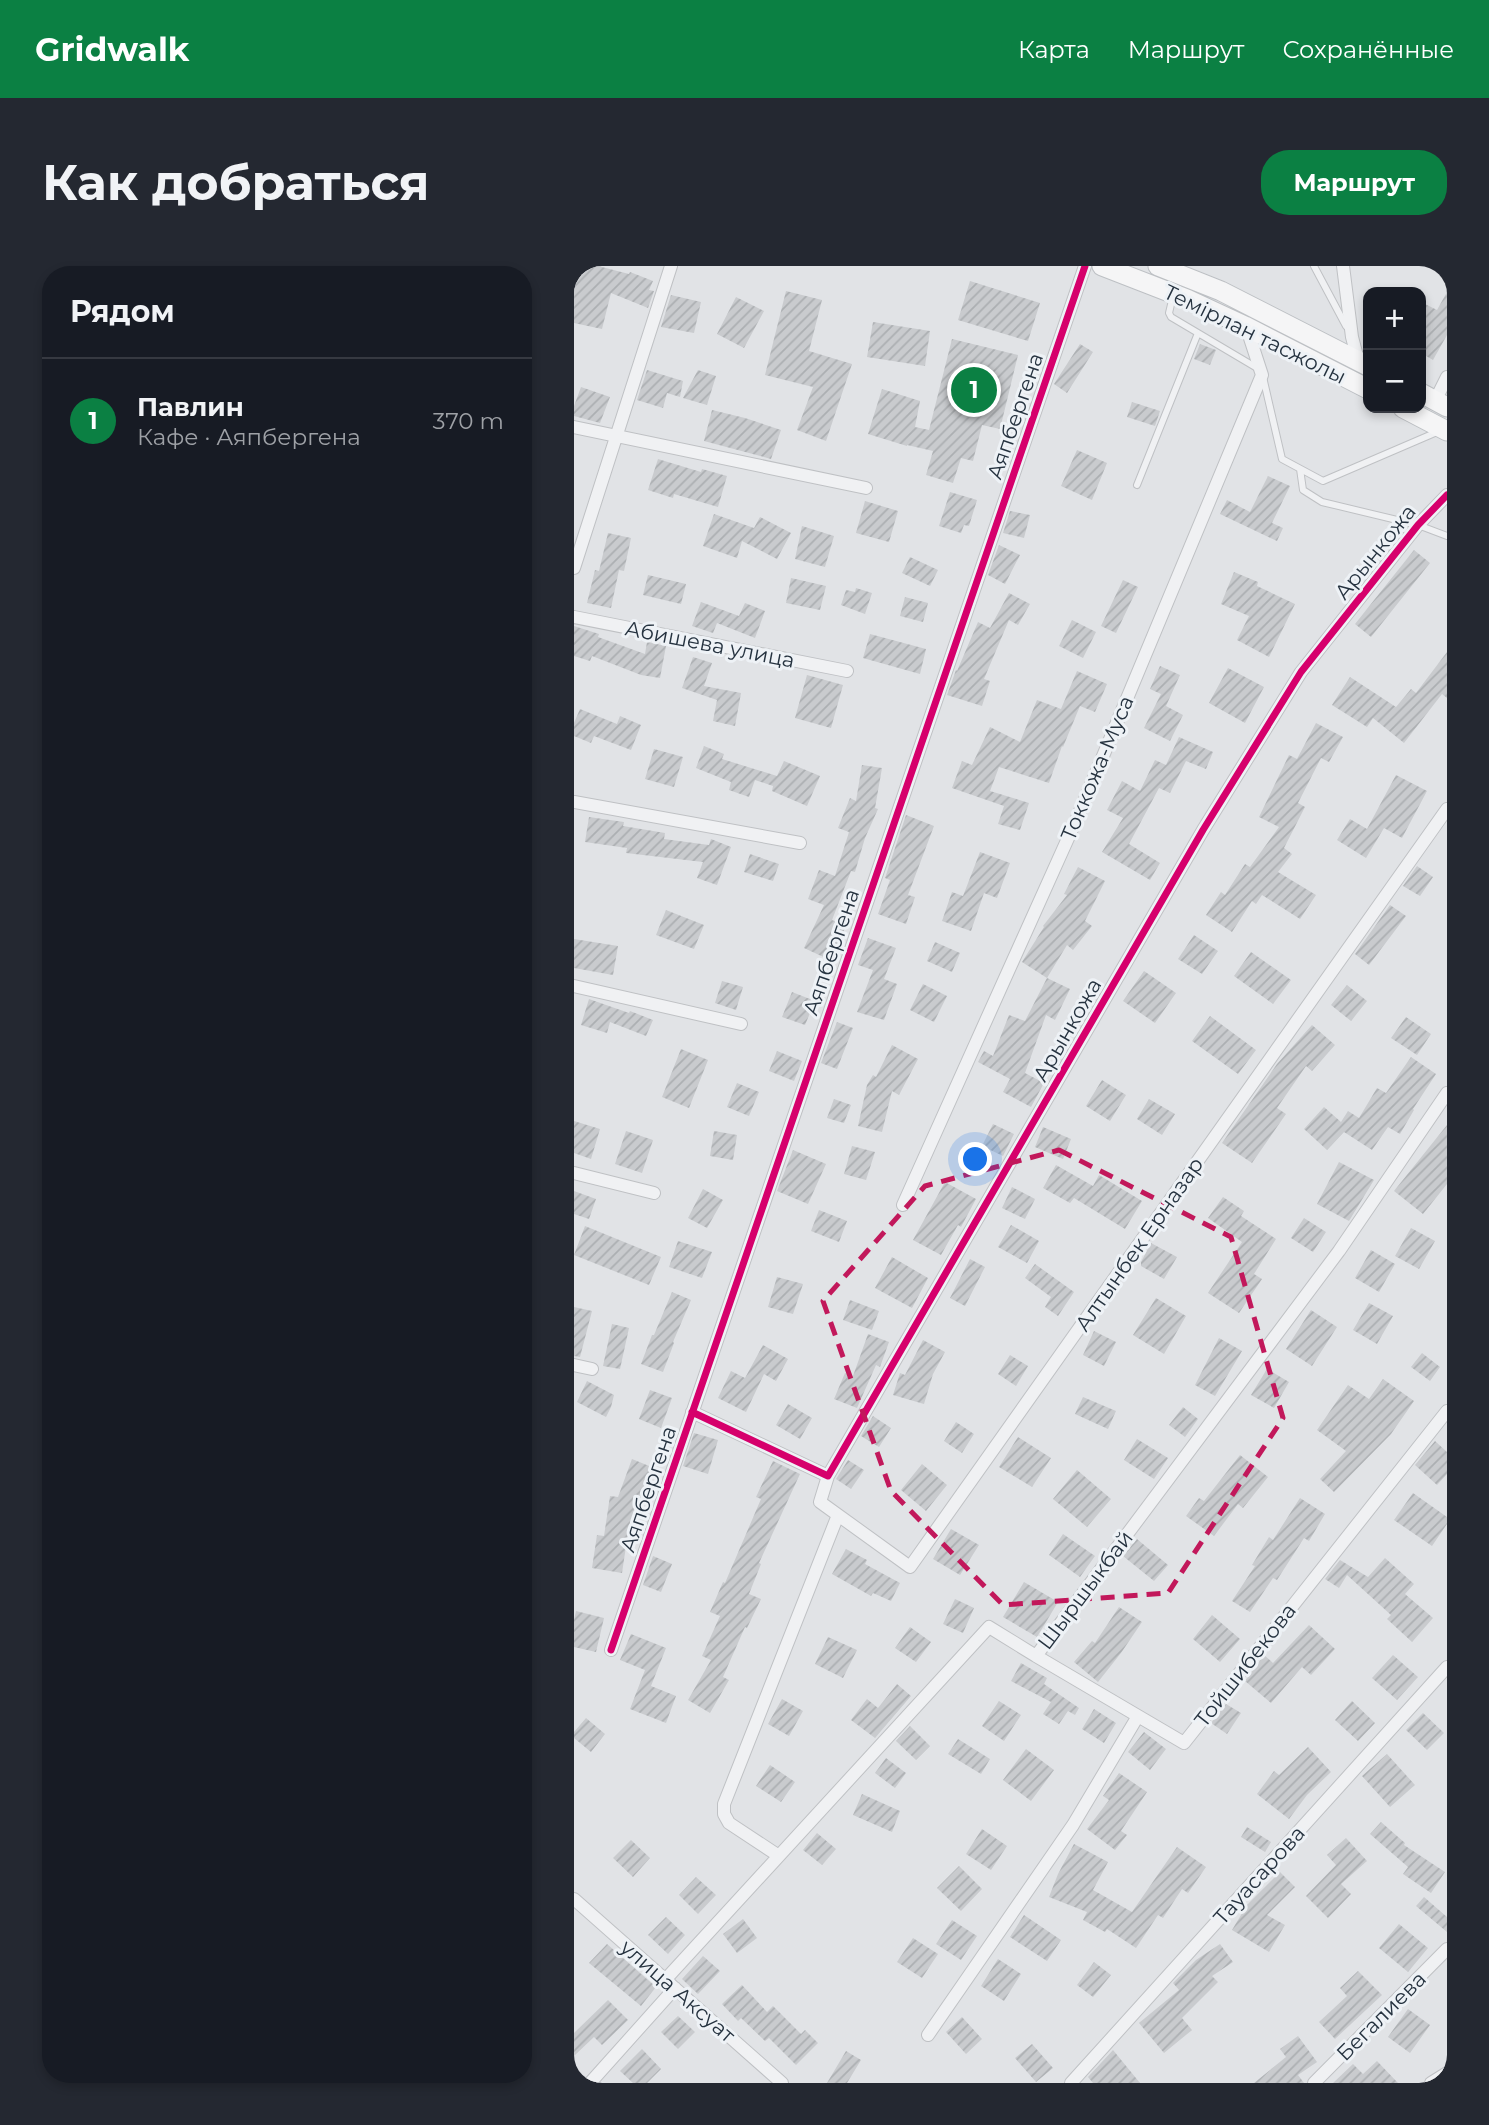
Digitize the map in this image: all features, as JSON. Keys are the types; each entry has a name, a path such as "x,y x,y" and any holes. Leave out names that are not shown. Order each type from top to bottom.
{"main road":[{"name":"Темірлан тасжолы","path":"1102,266 1245,326 1363,386"},
{"name":"Темірлан тасжолы","path":"1158,266 1221,291 1363,363"},
{"path":"1212,311 1221,291"},
{"path":"1413,413 1445,430"}],"street":[{"path":"574,568 671,266"},
{"name":"Аяпбергена","path":"611,1650 1084,266"},
{"path":"1343,266 1352,337 1363,363"},
{"path":"1245,326 1261,373"},
{"name":"Токкожа-Муса","path":"903,1205 1078,816 1261,373"},
{"path":"1434,400 1447,377"},
{"path":"574,427 866,488"},
{"name":"Арынкожа","path":"828,1476 1203,830 1301,672 1418,525 1447,495"},
{"name":"Абишева улица","path":"574,617 847,671"},
{"path":"574,802 800,843"},
{"name":"Алтынбек Ерназар","path":"828,1476 820,1502 910,1567 1447,809"},
{"path":"574,986 741,1024"},
{"name":"Шыршыкбай","path":"590,2083 670,1984 779,1857 989,1627 1036,1656 1339,1251 1447,1093"},
{"path":"574,1173 654,1193"},
{"path":"574,1365 592,1369"},
{"name":"Тойшибекова","path":"1138,1716 1184,1743 1447,1411"},
{"path":"692,1412 828,1476"},
{"path":"779,1857 729,1823 724,1814 724,1804 838,1515"},
{"path":"928,2035 1073,1825 1138,1716 1036,1656"},
{"name":"Тауасарова","path":"1071,2083 1447,1667"},
{"name":"улица Аксуат","path":"574,1899 782,2083"},
{"name":"Бегалиева","path":"1314,2083 1447,1949"},
{"path":"1431,2083 1447,2073"}],"lane":[{"path":"1314,266 1352,337"},
{"path":"1173,294 1169,313 1171,317 1261,373 1282,459 1323,481 1445,430"},
{"path":"1137,485 1198,333"},
{"path":"1300,469 1303,490 1322,502 1418,525 1447,536"}],"highlighted area":[{"path":"1059,1150 1231,1237 1283,1418 1168,1593 1003,1605 891,1491 823,1301 925,1186"}],"building":[{"path":"574,266 598,266 629,274 630,272 653,281 649,290 654,291 648,308 611,293 602,329 574,323"},
{"path":"970,281 1040,303 1028,341 958,320"},
{"path":"786,291 822,300 809,351 852,364 826,441 797,430 813,387 765,375"},
{"path":"1447,292 1447,335 1433,360 1426,356 1426,304 1437,310"},
{"path":"671,295 701,302 694,333 661,327"},
{"path":"736,297 764,311 744,348 717,334"},
{"path":"873,322 930,331 925,366 867,357"},
{"path":"952,339 1018,355 1000,429 982,425 973,461 961,458 953,483 926,475 933,451 868,434 882,389 920,401 915,427 929,430"},
{"path":"1080,344 1093,352 1067,393 1054,384"},
{"path":"1200,344 1216,350 1210,365 1194,359"},
{"path":"647,370 683,381 680,397 667,393 663,408 637,400"},
{"path":"698,370 716,376 707,405 683,398"},
{"path":"581,387 610,397 600,423 574,416 574,406"},
{"path":"1132,402 1160,411 1155,426 1127,417"},
{"path":"712,410 781,430 771,459 704,441"},
{"path":"1077,450 1107,463 1092,500 1061,486"},
{"path":"658,459 701,472 702,469 727,476 718,507 674,494 673,498 648,490"},
{"path":"1268,476 1290,486 1272,523 1283,528 1277,541 1220,514 1227,500 1250,512"},
{"path":"950,492 977,500 969,526 964,525 961,533 939,526"},
{"path":"865,501 898,511 889,542 856,533"},
{"path":"1010,511 1030,515 1024,538 1003,533"},
{"path":"714,514 754,528 760,517 791,533 777,559 742,541 737,558 703,546"},
{"path":"802,526 834,536 825,567 795,559"},
{"path":"608,533 631,538 624,571 619,570 611,608 587,603 595,570 599,571"},
{"path":"999,545 1020,555 1005,584 988,575"},
{"path":"1414,550 1430,563 1371,637 1355,624"},
{"path":"910,557 938,570 930,586 902,573"},
{"path":"1234,572 1258,582 1257,586 1295,604 1269,657 1237,640 1249,616 1221,604"},
{"path":"648,575 686,584 681,604 643,595"},
{"path":"791,578 826,586 820,610 786,603"},
{"path":"1123,580 1138,587 1116,633 1101,626"},
{"path":"856,588 872,593 865,614 841,605 846,590 855,592"},
{"path":"1009,593 1030,604 1018,625 1009,620 984,679 990,681 982,706 947,695 978,622 990,628"},
{"path":"905,597 928,603 923,622 900,616"},
{"path":"701,602 739,616 745,603 765,611 755,638 717,623 713,633 692,626"},
{"path":"1072,620 1096,632 1083,658 1059,646"},
{"path":"574,626 645,654 647,642 666,646 660,678 641,675 592,656 590,661 574,656"},
{"path":"870,634 926,649 920,674 863,658"},
{"path":"1447,652 1447,698 1442,694 1404,743 1373,718 1367,727 1332,705 1350,677 1396,707 1411,689 1416,693"},
{"path":"693,657 712,663 704,686 741,693 735,726 713,721 717,700 682,688"},
{"path":"1160,666 1180,675 1166,706 1183,715 1170,741 1144,728 1161,694 1150,689"},
{"path":"1228,668 1264,687 1245,723 1209,703"},
{"path":"1077,671 1107,684 1095,712 1080,706 1049,783 999,767 990,791 1029,803 1020,830 998,824 1004,806 952,788 962,761 972,765 990,727 1020,742 1037,700 1061,709"},
{"path":"807,675 843,685 831,728 795,718"},
{"path":"580,709 617,724 620,716 641,725 631,750 594,736 591,743 574,736 574,723"},
{"path":"1316,723 1343,737 1329,762 1321,758 1298,803 1305,807 1284,848 1292,854 1278,872 1316,895 1300,919 1262,895 1256,904 1252,901 1232,932 1206,915 1221,892 1225,895 1245,864 1250,867 1279,827 1259,817 1289,755 1297,759"},
{"path":"1179,737 1213,752 1206,769 1186,761 1170,793 1159,788 1129,844 1160,863 1150,880 1102,852 1123,818 1107,810 1122,781 1140,791 1155,760 1166,765"},
{"path":"704,746 724,754 722,759 777,776 784,761 820,776 807,806 772,791 773,786 755,780 749,797 729,790 731,782 696,768"},
{"path":"654,749 683,757 674,787 645,779"},
{"path":"862,765 882,768 875,808 878,809 865,838 855,872 851,871 832,920 846,926 830,960 804,948 824,905 808,899 819,870 835,876 849,832 838,828 850,798 856,801"},
{"path":"1396,775 1427,791 1402,838 1384,828 1366,858 1337,840 1350,819 1367,829"},
{"path":"906,815 934,826 908,895 915,897 906,924 878,914 890,880 885,878"},
{"path":"589,817 624,822 623,826 665,833 664,839 709,845 711,839 731,847 717,885 697,878 703,862 626,853 627,848 585,842"},
{"path":"980,852 1010,863 997,898 984,893 971,931 942,921 952,892 963,896"},
{"path":"750,854 779,864 773,881 744,872"},
{"path":"1417,866 1433,877 1420,896 1403,886"},
{"path":"1078,867 1105,881 1085,921 1092,926 1073,950 1067,945 1047,978 1022,962 1043,926 1067,895 1064,894"},
{"path":"1390,905 1406,916 1369,965 1355,954"},
{"path":"666,910 704,925 694,949 656,935"},
{"path":"1194,935 1218,951 1202,974 1178,959"},
{"path":"868,938 896,948 884,979 897,984 884,1020 857,1012 873,970 858,965"},
{"path":"574,939 618,946 613,975 574,968"},
{"path":"935,942 960,953 952,972 927,961"},
{"path":"1251,952 1291,980 1273,1004 1234,976"},
{"path":"1144,971 1176,993 1155,1023 1123,1001"},
{"path":"1047,978 1070,989 1055,1020 1046,1015 1025,1073 1044,1083 1031,1107 1003,1092 1010,1079 978,1062 984,1051 993,1056 1009,1015 1025,1021"},
{"path":"722,981 743,987 736,1010 715,1003"},
{"path":"923,984 947,996 934,1022 910,1010"},
{"path":"1347,985 1367,1001 1351,1021 1331,1005"},
{"path":"792,992 815,1001 805,1025 782,1017"},
{"path":"589,999 653,1020 646,1036 610,1022 607,1033 581,1025"},
{"path":"1210,1016 1256,1050 1238,1074 1192,1041"},
{"path":"1406,1017 1431,1034 1417,1055 1391,1038"},
{"path":"837,1022 853,1028 837,1069 821,1063"},
{"path":"1312,1025 1335,1045 1312,1071 1306,1066 1277,1108 1286,1114 1252,1163 1222,1143 1277,1064"},
{"path":"892,1045 918,1059 899,1095 892,1091 882,1132 858,1126 867,1085 873,1075 876,1077"},
{"path":"681,1049 708,1060 689,1108 662,1097"},
{"path":"777,1051 802,1061 794,1081 769,1071"},
{"path":"1411,1057 1436,1074 1400,1134 1388,1127 1372,1150 1344,1132 1327,1150 1304,1129 1324,1107 1341,1122 1348,1111 1359,1118 1377,1088 1386,1093"},
{"path":"1102,1080 1126,1095 1110,1121 1086,1106"},
{"path":"737,1083 759,1092 749,1116 727,1107"},
{"path":"834,1099 851,1105 844,1123 827,1118"},
{"path":"1149,1099 1175,1114 1162,1135 1137,1119"},
{"path":"574,1121 600,1129 591,1159 574,1153"},
{"path":"993,1124 1014,1134 1003,1156 982,1146"},
{"path":"1447,1125 1447,1184 1423,1214 1394,1191"},
{"path":"1043,1127 1071,1139 1063,1159 1035,1147"},
{"path":"626,1131 653,1140 642,1173 615,1164"},
{"path":"714,1131 737,1135 733,1160 710,1156"},
{"path":"852,1146 875,1152 866,1180 844,1174"},
{"path":"793,1150 826,1164 808,1204 777,1191"},
{"path":"1339,1162 1374,1180 1349,1221 1317,1204"},
{"path":"1056,1165 1093,1186 1099,1175 1142,1201 1125,1229 1074,1198 1070,1203 1043,1188"},
{"path":"945,1182 976,1199 961,1227 958,1225 941,1255 913,1240"},
{"path":"1012,1187 1035,1199 1025,1219 1002,1208"},
{"path":"703,1189 723,1200 707,1228 688,1218"},
{"path":"574,1191 596,1199 589,1219 574,1214"},
{"path":"1223,1197 1244,1211 1241,1216 1276,1239 1254,1274 1262,1279 1239,1313 1208,1293 1242,1242 1208,1218"},
{"path":"819,1210 847,1221 839,1242 811,1231"},
{"path":"1304,1218 1326,1232 1313,1252 1291,1238"},
{"path":"1011,1225 1039,1241 1027,1263 998,1247"},
{"path":"585,1226 661,1257 649,1285 574,1255"},
{"path":"1411,1228 1435,1241 1419,1269 1395,1256"},
{"path":"678,1241 712,1252 702,1278 669,1267"},
{"path":"1151,1243 1177,1257 1164,1279 1141,1266"},
{"path":"1371,1250 1395,1264 1379,1292 1355,1278"},
{"path":"892,1257 928,1278 912,1308 875,1288"},
{"path":"970,1259 985,1267 965,1306 950,1298"},
{"path":"1035,1264 1074,1292 1058,1316 1045,1307 1051,1297 1025,1278"},
{"path":"777,1277 803,1284 793,1314 768,1307"},
{"path":"672,1292 691,1300 663,1372 641,1364"},
{"path":"1156,1298 1186,1316 1164,1354 1133,1335"},
{"path":"850,1300 879,1311 872,1330 843,1320"},
{"path":"1369,1303 1393,1316 1377,1344 1353,1330"},
{"path":"574,1307 592,1311 580,1357 574,1356"},
{"path":"1311,1310 1337,1327 1312,1366 1286,1349"},
{"path":"612,1324 629,1328 620,1369 603,1366"},
{"path":"1094,1331 1116,1342 1104,1366 1083,1355"},
{"path":"868,1334 889,1342 880,1367 876,1365 857,1408 834,1399 845,1373 853,1376"},
{"path":"1219,1338 1242,1351 1215,1396 1195,1385"},
{"path":"923,1340 945,1352 933,1374 924,1404 893,1395 900,1373 905,1375"},
{"path":"763,1345 788,1359 776,1381 764,1374 746,1412 718,1398 731,1371 745,1378"},
{"path":"1422,1353 1440,1367 1430,1381 1411,1367"},
{"path":"1010,1355 1028,1366 1016,1386 998,1374"},
{"path":"1267,1369 1289,1382 1274,1408 1251,1395"},
{"path":"1383,1379 1414,1401 1391,1434 1334,1492 1320,1479 1346,1451 1317,1430 1348,1385 1369,1399"},
{"path":"587,1381 614,1395 606,1417 577,1402"},
{"path":"650,1390 672,1398 661,1428 639,1419"},
{"path":"1083,1397 1116,1411 1108,1429 1075,1414"},
{"path":"788,1404 812,1418 800,1439 776,1425"},
{"path":"1183,1407 1198,1419 1185,1437 1169,1425"},
{"path":"873,1416 891,1428 879,1447 861,1436"},
{"path":"956,1422 974,1434 962,1453 944,1441"},
{"path":"694,1433 718,1440 708,1474 683,1466"},
{"path":"1018,1437 1051,1458 1032,1487 999,1467"},
{"path":"1137,1439 1168,1458 1154,1479 1124,1460"},
{"path":"1435,1441 1447,1452 1447,1474 1437,1485 1415,1465"},
{"path":"1240,1455 1268,1477 1243,1508 1238,1504 1214,1536 1186,1516 1199,1498 1204,1501"},
{"path":"632,1459 654,1468 643,1497 641,1496 634,1534 628,1533 622,1573 592,1568 597,1535 604,1536 610,1496 618,1497"},
{"path":"848,1460 864,1470 851,1489 836,1479"},
{"path":"773,1461 800,1474 759,1563 761,1564 749,1594 761,1599 747,1628 745,1627 723,1677 729,1680 710,1713 688,1700 711,1660 702,1656 720,1616 710,1612 761,1499 756,1497"},
{"path":"922,1464 947,1485 926,1511 901,1490"},
{"path":"1077,1470 1111,1499 1087,1527 1053,1499"},
{"path":"1413,1493 1447,1517 1447,1524 1432,1546 1394,1520"},
{"path":"1300,1498 1325,1514 1309,1541 1304,1538 1277,1580 1273,1578 1250,1612 1232,1601 1255,1566 1252,1565 1269,1537 1273,1540"},
{"path":"951,1529 979,1545 960,1575 933,1559"},
{"path":"1063,1534 1095,1556 1080,1577 1049,1555"},
{"path":"1137,1539 1168,1565 1154,1581 1123,1556"},
{"path":"846,1549 867,1560 865,1564 900,1583 891,1601 873,1593 871,1596 832,1574"},
{"path":"653,1556 672,1564 661,1592 643,1585"},
{"path":"1385,1558 1414,1584 1405,1594 1433,1618 1412,1642 1387,1619 1391,1615 1347,1575 1339,1588 1325,1579 1340,1560 1368,1577"},
{"path":"1024,1582 1058,1602 1037,1637 1003,1617"},
{"path":"955,1599 974,1608 963,1633 943,1624"},
{"path":"1119,1607 1142,1622 1098,1682 1074,1662 1092,1641 1095,1643"},
{"path":"576,1611 604,1618 596,1652 574,1647"},
{"path":"1212,1615 1240,1639 1220,1662 1193,1639"},
{"path":"1309,1625 1335,1649 1311,1675 1302,1667 1271,1703 1245,1681 1264,1655 1273,1663"},
{"path":"910,1627 931,1642 916,1662 895,1648"},
{"path":"631,1634 666,1648 651,1686 676,1696 666,1723 630,1709 645,1670 620,1660"},
{"path":"828,1637 857,1650 843,1678 815,1664"},
{"path":"1393,1655 1418,1677 1397,1700 1372,1678"},
{"path":"1021,1663 1047,1678 1044,1684 1079,1708 1075,1715 1068,1711 1059,1724 1043,1714 1051,1702 1011,1681"},
{"path":"897,1684 911,1696 875,1738 851,1720 867,1699 878,1708"},
{"path":"782,1699 803,1711 789,1736 768,1724"},
{"path":"999,1701 1021,1715 1004,1741 982,1726"},
{"path":"1352,1701 1375,1723 1358,1741 1335,1720"},
{"path":"1226,1704 1241,1713 1227,1734 1211,1723"},
{"path":"1094,1709 1116,1723 1104,1743 1082,1729"},
{"path":"1423,1713 1444,1733 1427,1750 1406,1730"},
{"path":"586,1718 605,1734 591,1752 574,1738 574,1732"},
{"path":"910,1726 930,1746 916,1760 896,1741"},
{"path":"1144,1732 1166,1749 1150,1770 1128,1752"},
{"path":"958,1739 990,1759 981,1774 948,1754"},
{"path":"1308,1747 1331,1772 1307,1795 1289,1819 1257,1794 1274,1771 1279,1775"},
{"path":"1026,1749 1054,1770 1031,1801 1003,1780"},
{"path":"1387,1754 1415,1785 1390,1807 1362,1776"},
{"path":"886,1758 906,1773 895,1788 875,1773"},
{"path":"770,1765 795,1782 781,1802 756,1786"},
{"path":"1119,1773 1147,1792 1121,1831 1127,1835 1115,1850 1087,1829 1109,1800 1103,1796"},
{"path":"862,1794 900,1811 892,1832 853,1815"},
{"path":"1381,1822 1405,1843 1404,1845 1445,1872 1431,1893 1403,1874 1408,1867 1370,1834"},
{"path":"1247,1827 1271,1842 1265,1852 1241,1837"},
{"path":"982,1829 1007,1846 991,1870 966,1854"},
{"path":"817,1833 836,1849 822,1865 803,1850"},
{"path":"1346,1838 1367,1861 1341,1884 1351,1894 1328,1918 1306,1896 1336,1865 1327,1855"},
{"path":"631,1840 650,1858 633,1877 613,1858"},
{"path":"1074,1844 1108,1862 1093,1890 1132,1912 1177,1847 1206,1867 1188,1893 1182,1889 1163,1918 1158,1915 1136,1948 1107,1929 1105,1932 1083,1920 1087,1912 1049,1897"},
{"path":"959,1866 982,1889 961,1911 937,1888"},
{"path":"1280,1872 1295,1887 1267,1915 1285,1925 1269,1952 1232,1930 1247,1905"},
{"path":"696,1877 716,1895 698,1914 679,1895"},
{"path":"1424,1897 1447,1917 1447,1932 1416,1906"},
{"path":"1024,1915 1061,1940 1047,1961 1010,1937"},
{"path":"666,1917 685,1935 668,1954 648,1935"},
{"path":"743,1919 757,1938 737,1953 723,1934"},
{"path":"952,1920 977,1936 961,1960 936,1944"},
{"path":"1399,1924 1428,1948 1408,1972 1379,1948"},
{"path":"913,1938 938,1954 922,1978 897,1962"},
{"path":"607,1944 656,1987 641,2006 589,1963"},
{"path":"1220,1944 1233,1962 1212,1976 1218,1982 1182,2018 1192,2030 1164,2053 1139,2023 1179,1990 1173,1983 1196,1960"},
{"path":"703,1956 720,1971 698,1994 682,1979"},
{"path":"998,1959 1021,1974 1004,2001 981,1986"},
{"path":"1094,1962 1111,1975 1093,1997 1077,1985"},
{"path":"1358,1971 1382,1995 1335,2039 1319,2022 1347,1996 1340,1988"},
{"path":"742,1985 767,2012 773,2006 801,2034 805,2030 818,2043 796,2065 769,2038 765,2041 741,2018 738,2021 722,2004"},
{"path":"608,2000 628,2020 602,2045 594,2037 574,2056 574,2033"},
{"path":"1408,2009 1430,2025 1410,2053 1388,2037"},
{"path":"678,2016 695,2032 678,2049 661,2032"},
{"path":"962,2017 982,2039 966,2054 946,2032"},
{"path":"1298,2036 1317,2062 1298,2075 1304,2083 1254,2083 1286,2057 1280,2049"},
{"path":"1032,2044 1053,2068 1036,2082 1015,2058"},
{"path":"642,2049 661,2069 647,2083 633,2083 620,2071"},
{"path":"1113,2050 1140,2083 1093,2083 1088,2077"},
{"path":"846,2051 861,2060 847,2083 827,2083"},
{"path":"1377,2061 1398,2083 1333,2083 1353,2064 1363,2074"}],"cycle path":[{"path":"611,1650 1085,266"},
{"path":"692,1412 828,1476 1203,830 1301,672 1418,525 1447,495"}],"place":[{"name":"Павлин","path":"974,390"}]}
